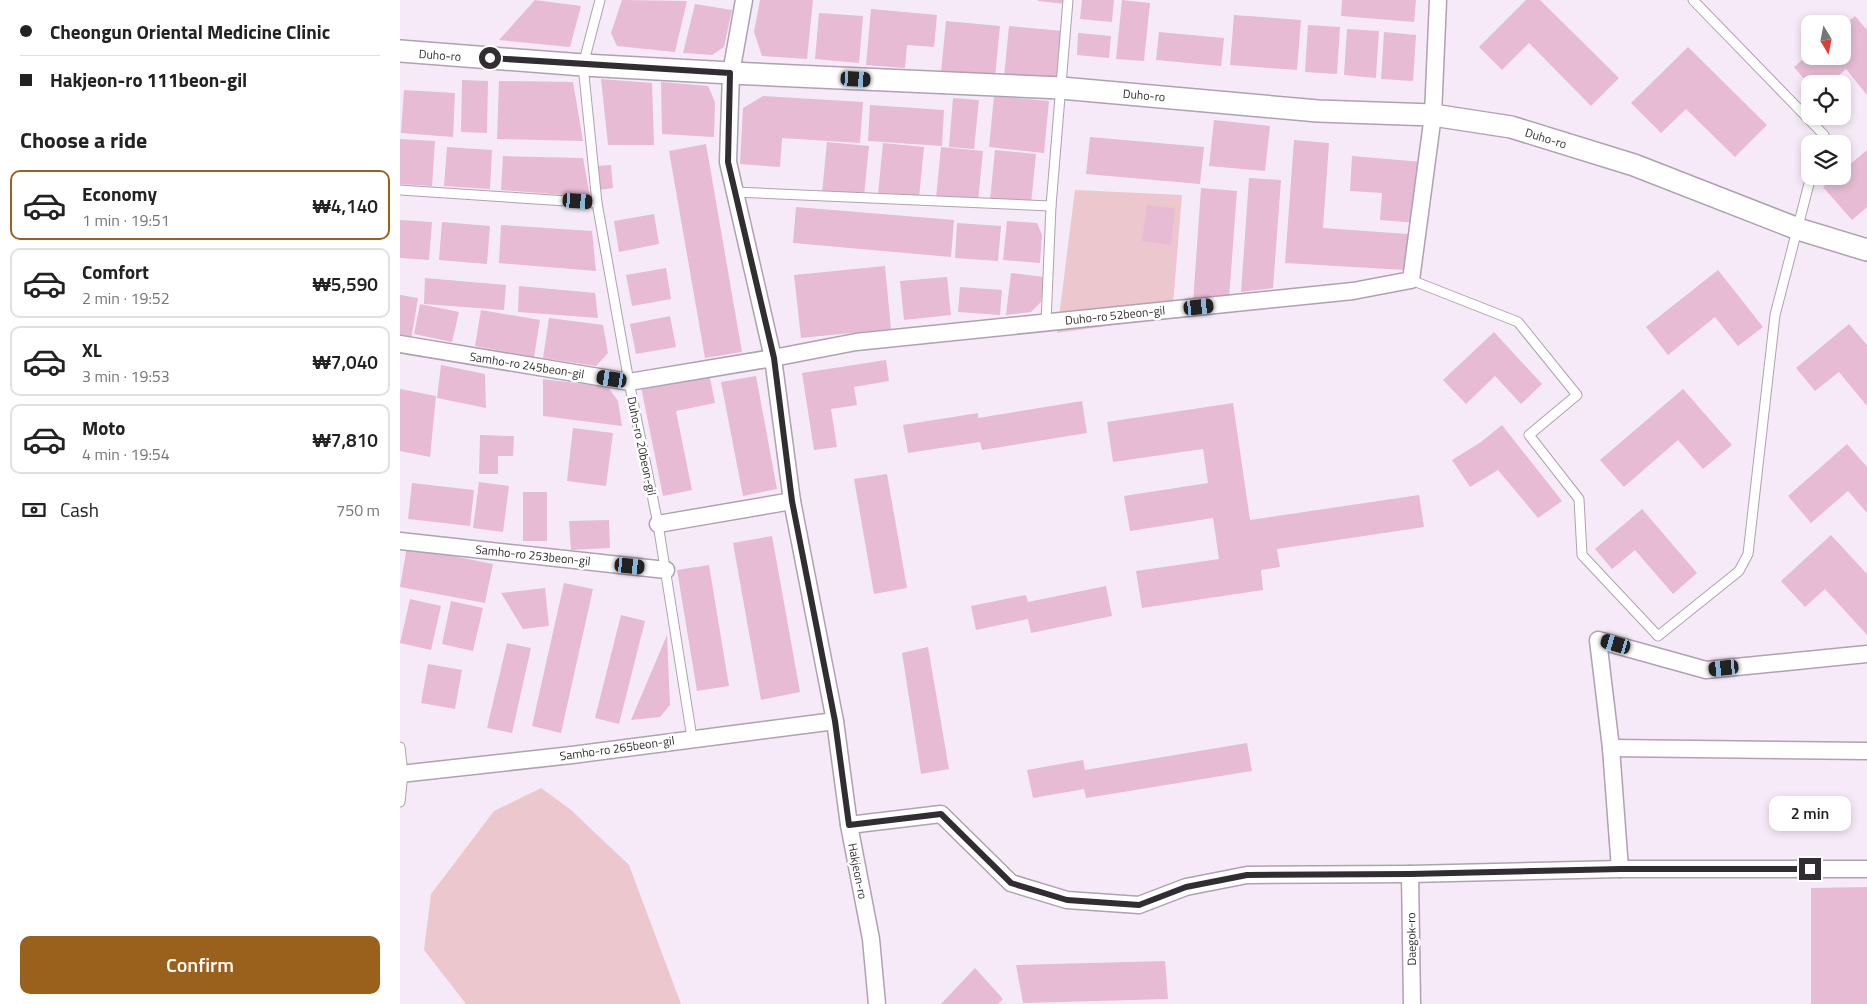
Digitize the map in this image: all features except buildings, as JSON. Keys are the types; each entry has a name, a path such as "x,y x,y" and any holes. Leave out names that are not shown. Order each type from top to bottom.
{"street":[{"name":"Hakjeon-ro","path":"744,0 730,73 728,162 774,358 792,501 835,721 849,825 871,939 877,1004"},
{"path":"1412,280 1433,115 1438,0"},
{"name":"Duho-ro","path":"400,51 583,65 1061,88 1318,112 1433,115 1511,127 1634,164 1798,228 1867,250"},
{"name":"Duho-ro 52beon-gil","path":"774,358 856,342 1353,291 1412,280"},
{"name":"Samho-ro 245beon-gil","path":"400,344 629,382 774,358"},
{"path":"658,524 792,501"},
{"name":"Samho-ro 253beon-gil","path":"400,541 666,570"},
{"path":"1620,869 1611,748 1598,640 1706,670 1867,654"},
{"name":"Samho-ro 265beon-gil","path":"401,774 835,721"},
{"path":"1611,748 1867,751"},
{"path":"849,825 941,814 1011,883 1067,900 1139,905 1186,887 1247,875 1410,874 1620,869 1867,869"},
{"name":"Daegok-ro","path":"1410,874 1412,1004"}],"lane":[{"path":"583,65 600,0"},
{"path":"1046,322 1050,206 1068,0"},
{"path":"1693,0 1824,135"},
{"name":"Duho-ro 20beon-gil","path":"583,65 597,203 629,382 658,524 692,738"},
{"path":"1412,280 1518,322 1577,394 1529,435 1579,499 1582,555 1658,636 1739,570 1748,554 1775,315 1808,185"},
{"path":"400,190 597,203"},
{"path":"734,192 1050,206"},
{"path":"400,747 400,802"}],"shaded area":[{"path":"1075,190 1182,195 1172,317 1057,333"},
{"path":"541,788 570,809 629,865 681,1004 466,1004 424,950 431,894 494,811"}],"route":[{"path":"490,58 730,73 728,162 774,358 792,501 835,721 849,825 941,814 1011,883 1067,900 1139,905 1186,887 1247,875 1410,874 1620,869 1810,869"}]}
